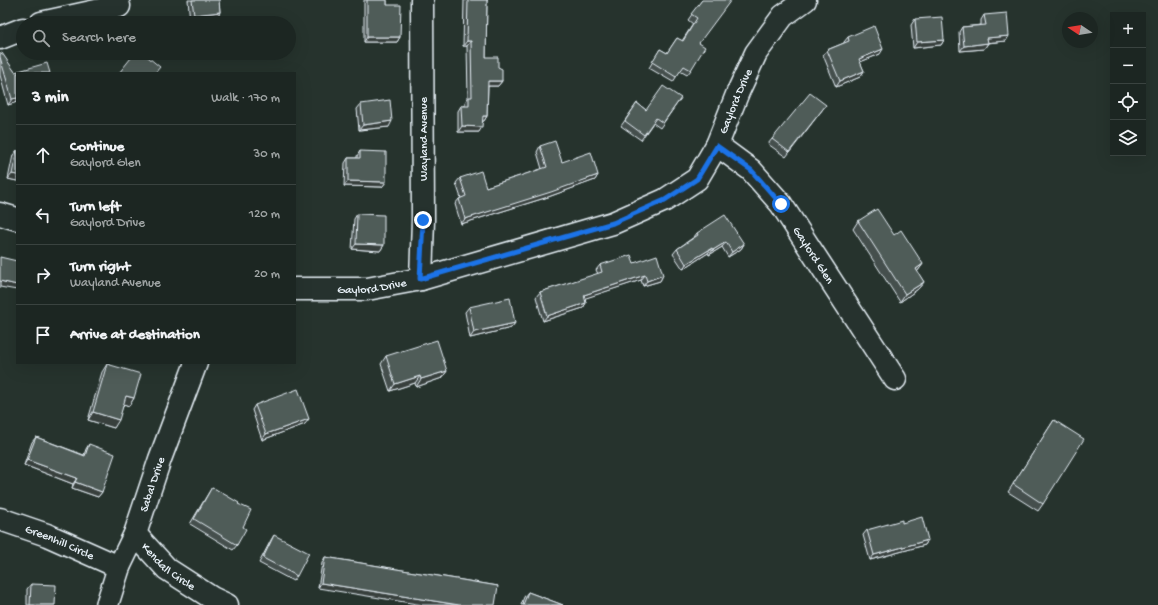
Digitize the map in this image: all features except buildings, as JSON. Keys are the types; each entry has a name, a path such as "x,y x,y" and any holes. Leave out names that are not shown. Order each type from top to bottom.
{"street":[{"name":"Wayland Avenue","path":"420,279 423,220 422,0"},
{"name":"Gaylord Drive","path":"296,290 367,289 420,279 613,223 665,200 697,179 717,146 738,92 756,53 783,16 805,0"},
{"path":"73,16 119,6"},
{"path":"0,38 16,32"},
{"name":"Gaylord Glen","path":"717,146 751,170 781,204 895,379"},
{"path":"0,214 16,219"},
{"name":"Sabal Drive","path":"108,605 119,567 135,534 160,459 196,364"},
{"name":"Greenhill Circle","path":"0,519 47,535 119,567"},
{"name":"Kendall Circle","path":"135,534 167,569 212,598 227,605"}],"route":[{"path":"423,220 420,279 613,223 665,200 697,179 717,146 751,170 781,204"}]}
